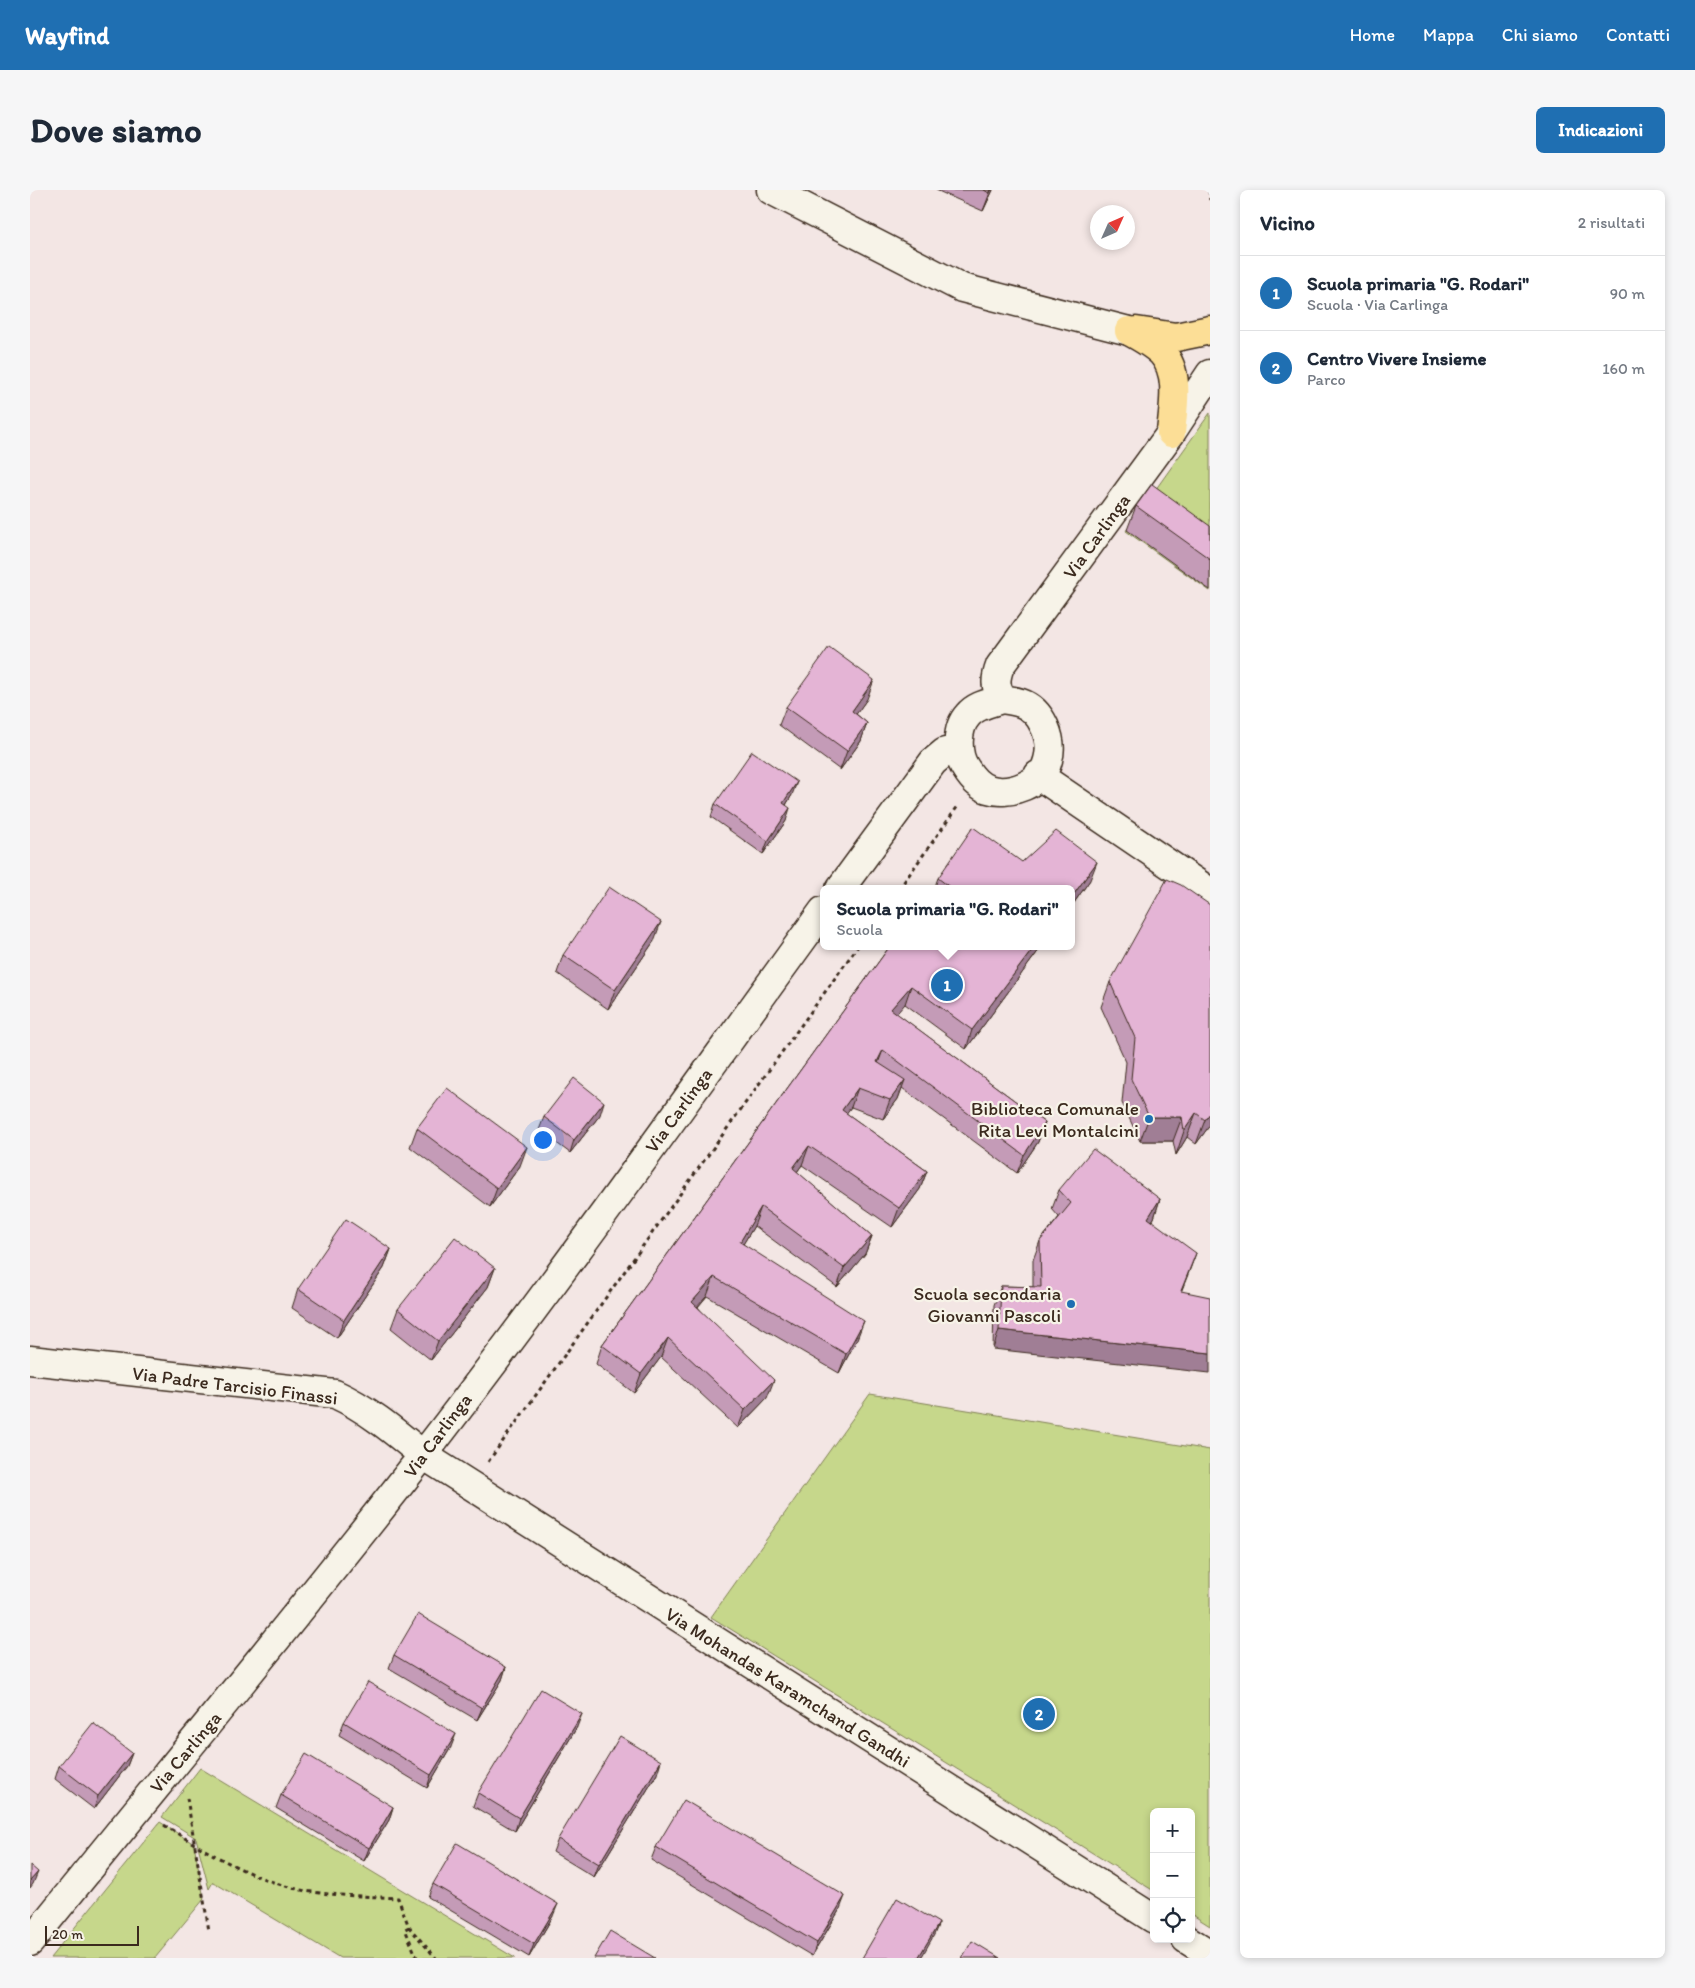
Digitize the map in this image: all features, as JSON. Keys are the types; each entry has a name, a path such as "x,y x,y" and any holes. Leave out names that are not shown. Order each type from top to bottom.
{"highway":[{"path":"1129,331 1176,337 1210,330"},
{"path":"1129,331 1156,348 1169,363 1174,380 1172,434"}],"street":[{"path":"771,190 962,288 1129,331"},
{"name":"Via Carlinga","path":"1002,699 996,688 996,676 1000,666 1172,434 1210,374"},
{"path":"1002,699 1022,703 1039,716 1046,731 1049,746 1048,762 1038,775 1020,788 1010,791 987,789 976,781 964,768 958,750 962,726 967,715 978,707 1002,699"},
{"path":"843,885 933,762 945,752 958,750"},
{"path":"1038,775 1210,892"},
{"name":"Via Carlinga","path":"30,1942 264,1656 423,1455 820,915"},
{"name":"Via Padre Tarcisio Finassi","path":"30,1360 335,1394 366,1410 423,1455"},
{"name":"Via Mohandas Karamchand Gandhi","path":"423,1455 1150,1916"},
{"path":"1192,1943 1210,1954"}],"path":[{"path":"1209,190 1210,200"},
{"path":"902,885 976,781"},
{"path":"471,1486 855,950"},
{"path":"186,1788 209,1931"},
{"path":"140,1806 194,1844 259,1878 306,1891 398,1898 417,1958"},
{"path":"400,1930 407,1928"},
{"path":"407,1928 436,1958"}],"green space":[{"path":"1210,413 1210,591 1126,531"},
{"path":"870,1394 1210,1450 1210,1926 1195,1917 1195,1808 1150,1808 1150,1889 711,1617"},
{"path":"200,1768 515,1958 340,1958 213,1882 209,1889 196,1838 162,1817"},
{"path":"160,1822 194,1844 204,1899 155,1958 50,1958"}],"building":[{"path":"1152,484 1210,526 1210,559 1136,506"},
{"path":"829,647 874,680 852,711 867,723 847,751 786,707"},
{"path":"752,751 797,782 783,803 790,808 768,841 715,804"},
{"path":"973,827 1022,862 1056,831 1097,862 1075,892 1075,885 947,885 938,878"},
{"path":"1167,879 1181,885 1210,905 1210,1113 1205,1120 1196,1113 1184,1131 1182,1117 1149,1117 1131,1079 1135,1038 1110,982"},
{"path":"609,887 661,922 615,990 563,955"},
{"path":"887,950 1032,950 972,1030 911,986 891,1009 1045,1123 1024,1155 883,1050 877,1062 905,1080 890,1100 858,1088 842,1110 927,1171 899,1208 809,1146 793,1168 872,1236 844,1268 761,1207 740,1242 864,1321 846,1354 714,1277 692,1302 774,1380 745,1410 668,1338 641,1374 602,1345"},
{"path":"574,1078 604,1102 574,1140 544,1117"},
{"path":"447,1088 527,1147 497,1188 417,1128"},
{"path":"1093,1149 1160,1199 1148,1218 1196,1253 1181,1291 1210,1297 1210,1353 999,1330 1001,1286 1041,1287 1040,1241 1071,1203 1059,1190"},
{"path":"346,1219 391,1249 344,1320 298,1289"},
{"path":"455,1237 495,1268 438,1341 398,1309"},
{"path":"418,1614 506,1667 482,1708 394,1655"},
{"path":"368,1682 456,1734 431,1775 344,1722"},
{"path":"541,1689 582,1714 519,1818 478,1793"},
{"path":"93,1723 132,1753 98,1796 59,1766"},
{"path":"620,1736 661,1761 599,1864 558,1839"},
{"path":"306,1754 393,1807 369,1848 281,1795"},
{"path":"684,1800 845,1896 817,1943 656,1847"},
{"path":"457,1843 558,1904 534,1944 433,1884"},
{"path":"30,1865 38,1872 30,1881"},
{"path":"897,1898 939,1923 918,1958 862,1958"},
{"path":"610,1931 655,1958 594,1958"},
{"path":"972,1941 1000,1958 962,1958"}],"place":[{"name":"Scuola primaria \"G. Rodari\"","path":"947,985"},
{"name":"Biblioteca Comunale Rita Levi Montalcini","path":"1149,1119"},
{"name":"Scuola secondaria Giovanni Pascoli","path":"1071,1304"},
{"name":"Centro Vivere Insieme","path":"1039,1714"}]}
